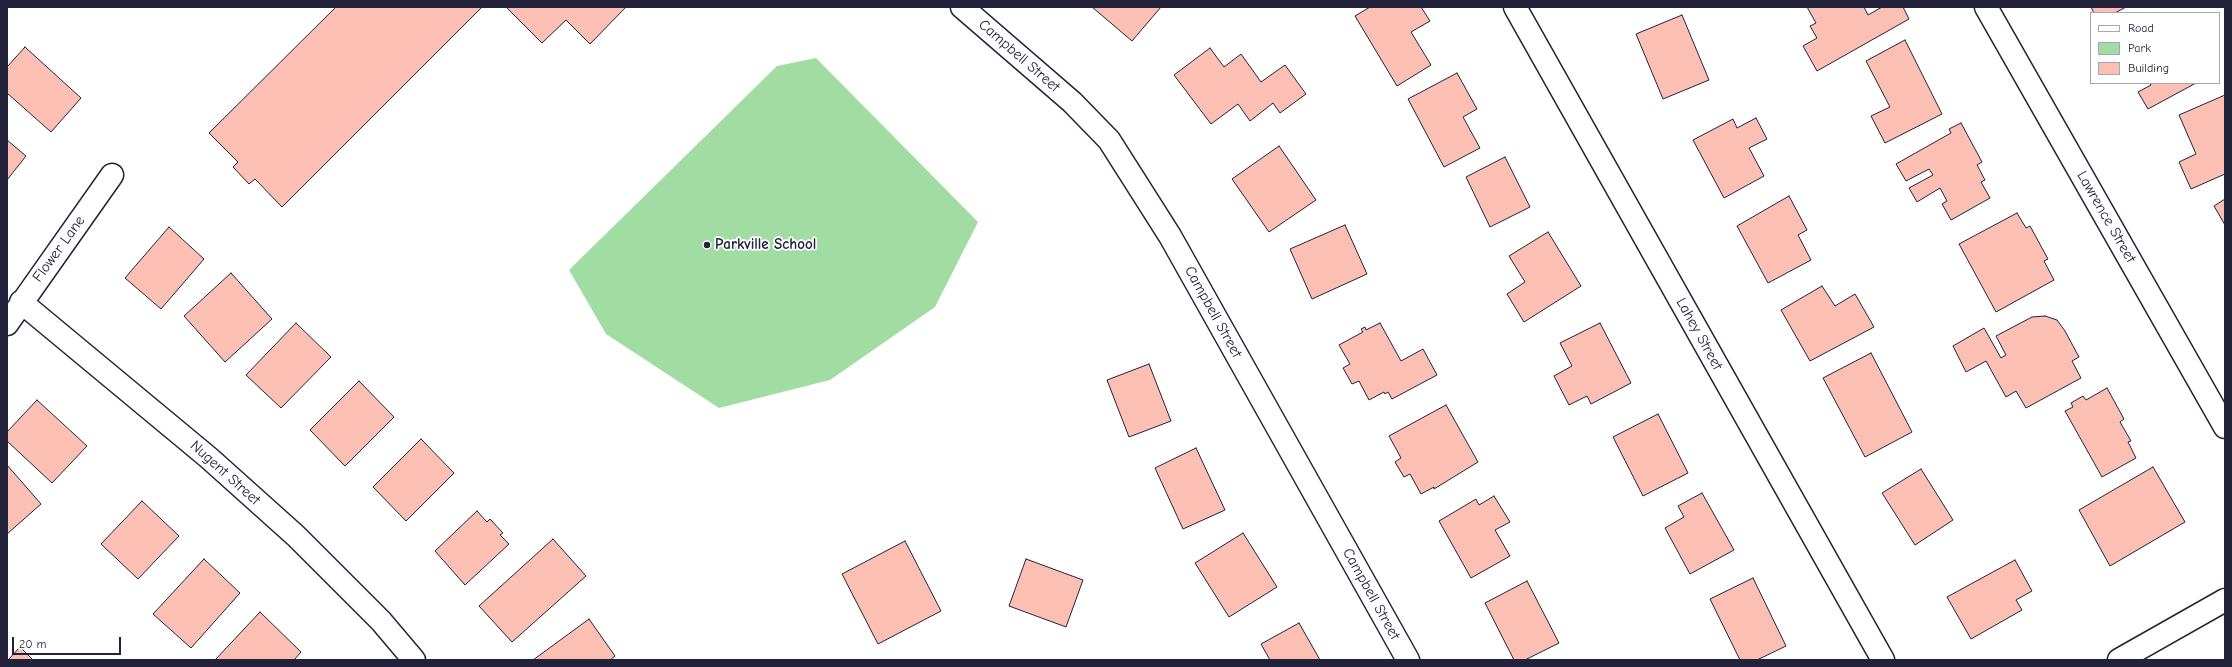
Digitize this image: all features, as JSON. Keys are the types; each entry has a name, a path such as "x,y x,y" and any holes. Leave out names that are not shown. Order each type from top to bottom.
{"street":[{"name":"Campbell Street","path":"962,7 1072,102 1109,140 1170,236 1408,660"},
{"name":"Lahey Street","path":"1515,7 1883,660"},
{"name":"Lawrence Street","path":"1986,7 2225,427"},
{"name":"Flower Lane","path":"7,324 21,302 112,175"},
{"name":"Nugent Street","path":"21,302 209,458 284,526 381,621 414,660"},
{"path":"2119,660 2225,600"}],"green space":[{"path":"816,58 978,222 935,307 830,380 719,408 606,334 569,270 777,66"}],"building":[{"path":"336,7 482,7 282,207 255,179 249,184 233,167 238,162 209,133"},
{"path":"506,7 626,7 590,44 566,20 542,43"},
{"path":"1092,7 1161,7 1132,41"},
{"path":"1370,7 1421,7 1430,21 1411,32 1431,65 1397,86 1355,16"},
{"path":"1807,7 1864,7 1868,15 1882,7 1903,7 1909,19 1817,71 1803,46 1817,38 1810,26 1816,23"},
{"path":"2091,7 2126,7 2117,12 2094,12"},
{"path":"1682,15 1709,80 1663,99 1636,34"},
{"path":"1905,40 1942,114 1885,143 1871,116 1890,107 1866,61"},
{"path":"25,47 81,98 51,132 7,93 7,67"},
{"path":"1210,48 1224,67 1241,54 1261,82 1285,65 1306,94 1280,113 1273,103 1250,121 1238,104 1211,124 1174,75"},
{"path":"1457,73 1477,109 1463,117 1480,148 1444,167 1408,99"},
{"path":"2194,84 2148,109 2138,92 2151,85"},
{"path":"2225,95 2225,174 2191,189 2179,162 2196,154 2179,115"},
{"path":"1756,118 1767,139 1749,148 1764,176 1724,198 1693,140 1733,119 1737,128"},
{"path":"1961,123 1982,162 1977,165 1985,180 1981,182 1990,198 1951,220 1942,204 1947,201 1940,188 1917,202 1909,188 1933,175 1929,169 1906,181 1896,164 1951,133 1949,129"},
{"path":"7,140 26,156 7,180"},
{"path":"1279,146 1316,200 1269,232 1232,179"},
{"path":"1505,157 1530,207 1490,227 1466,177"},
{"path":"1789,196 1807,230 1798,235 1811,260 1768,283 1737,226"},
{"path":"2225,199 2225,225 2214,206"},
{"path":"2017,213 2026,228 2030,226 2048,259 2044,261 2054,280 1996,312 1959,244"},
{"path":"1345,225 1367,274 1312,299 1290,249"},
{"path":"169,227 204,259 161,309 125,278"},
{"path":"1548,232 1581,286 1524,322 1507,294 1525,282 1509,256"},
{"path":"231,273 272,319 225,362 184,316"},
{"path":"1822,286 1835,306 1855,294 1874,327 1810,361 1781,310"},
{"path":"2045,316 2057,320 2065,331 2079,357 2072,361 2081,378 2026,408 2016,391 2006,397 1986,361 1966,372 1953,346 1984,328 2001,358 2006,355 1996,336 2032,317"},
{"path":"296,323 331,357 281,408 246,375"},
{"path":"1380,323 1401,361 1423,349 1437,375 1392,399 1388,392 1385,394 1384,392 1369,400 1359,381 1352,384 1343,368 1350,364 1339,345 1363,332 1361,329 1365,327 1366,330"},
{"path":"1600,323 1631,383 1591,404 1587,396 1569,405 1554,376 1572,366 1560,343"},
{"path":"1871,353 1912,432 1865,457 1823,378"},
{"path":"1149,364 1171,421 1129,437 1107,380"},
{"path":"359,381 394,417 345,466 310,430"},
{"path":"2107,388 2124,419 2120,422 2131,441 2128,442 2136,458 2102,477 2065,411 2073,407 2071,403 2083,396 2086,400"},
{"path":"37,400 87,446 52,483 7,441 7,432"},
{"path":"1446,405 1478,462 1434,489 1434,487 1421,494 1410,474 1404,477 1395,462 1401,458 1389,436"},
{"path":"1658,414 1688,473 1643,496 1613,437"},
{"path":"421,439 454,473 406,521 373,487"},
{"path":"1196,448 1225,510 1183,529 1155,468"},
{"path":"7,465 41,504 7,534"},
{"path":"2153,467 2185,522 2110,566 2079,510"},
{"path":"1921,469 1953,520 1915,545 1882,493"},
{"path":"1702,493 1734,550 1690,574 1665,528 1684,517 1678,506"},
{"path":"1494,496 1510,522 1495,530 1510,556 1471,578 1439,521 1476,499 1479,505"},
{"path":"142,501 179,536 138,579 101,544"},
{"path":"477,511 487,522 490,519 503,533 500,535 509,544 465,585 435,551"},
{"path":"1243,533 1277,587 1229,617 1195,563"},
{"path":"553,539 586,576 512,642 479,606"},
{"path":"905,541 941,611 878,644 842,574"},
{"path":"204,559 240,593 191,648 153,614"},
{"path":"1026,559 1083,580 1066,627 1009,606"},
{"path":"2015,560 2032,591 2016,600 2022,610 1971,639 1947,597"},
{"path":"1753,578 1786,646 1757,660 1740,660 1710,599"},
{"path":"1527,581 1559,643 1525,660 1514,660 1485,603"},
{"path":"260,612 301,652 294,660 215,660"},
{"path":"589,619 615,656 610,660 533,660"},
{"path":"1299,623 1320,660 1270,660 1261,644"},
{"path":"20,647 33,660 8,660"}],"place":[{"name":"Parkville School","path":"707,245"}]}
